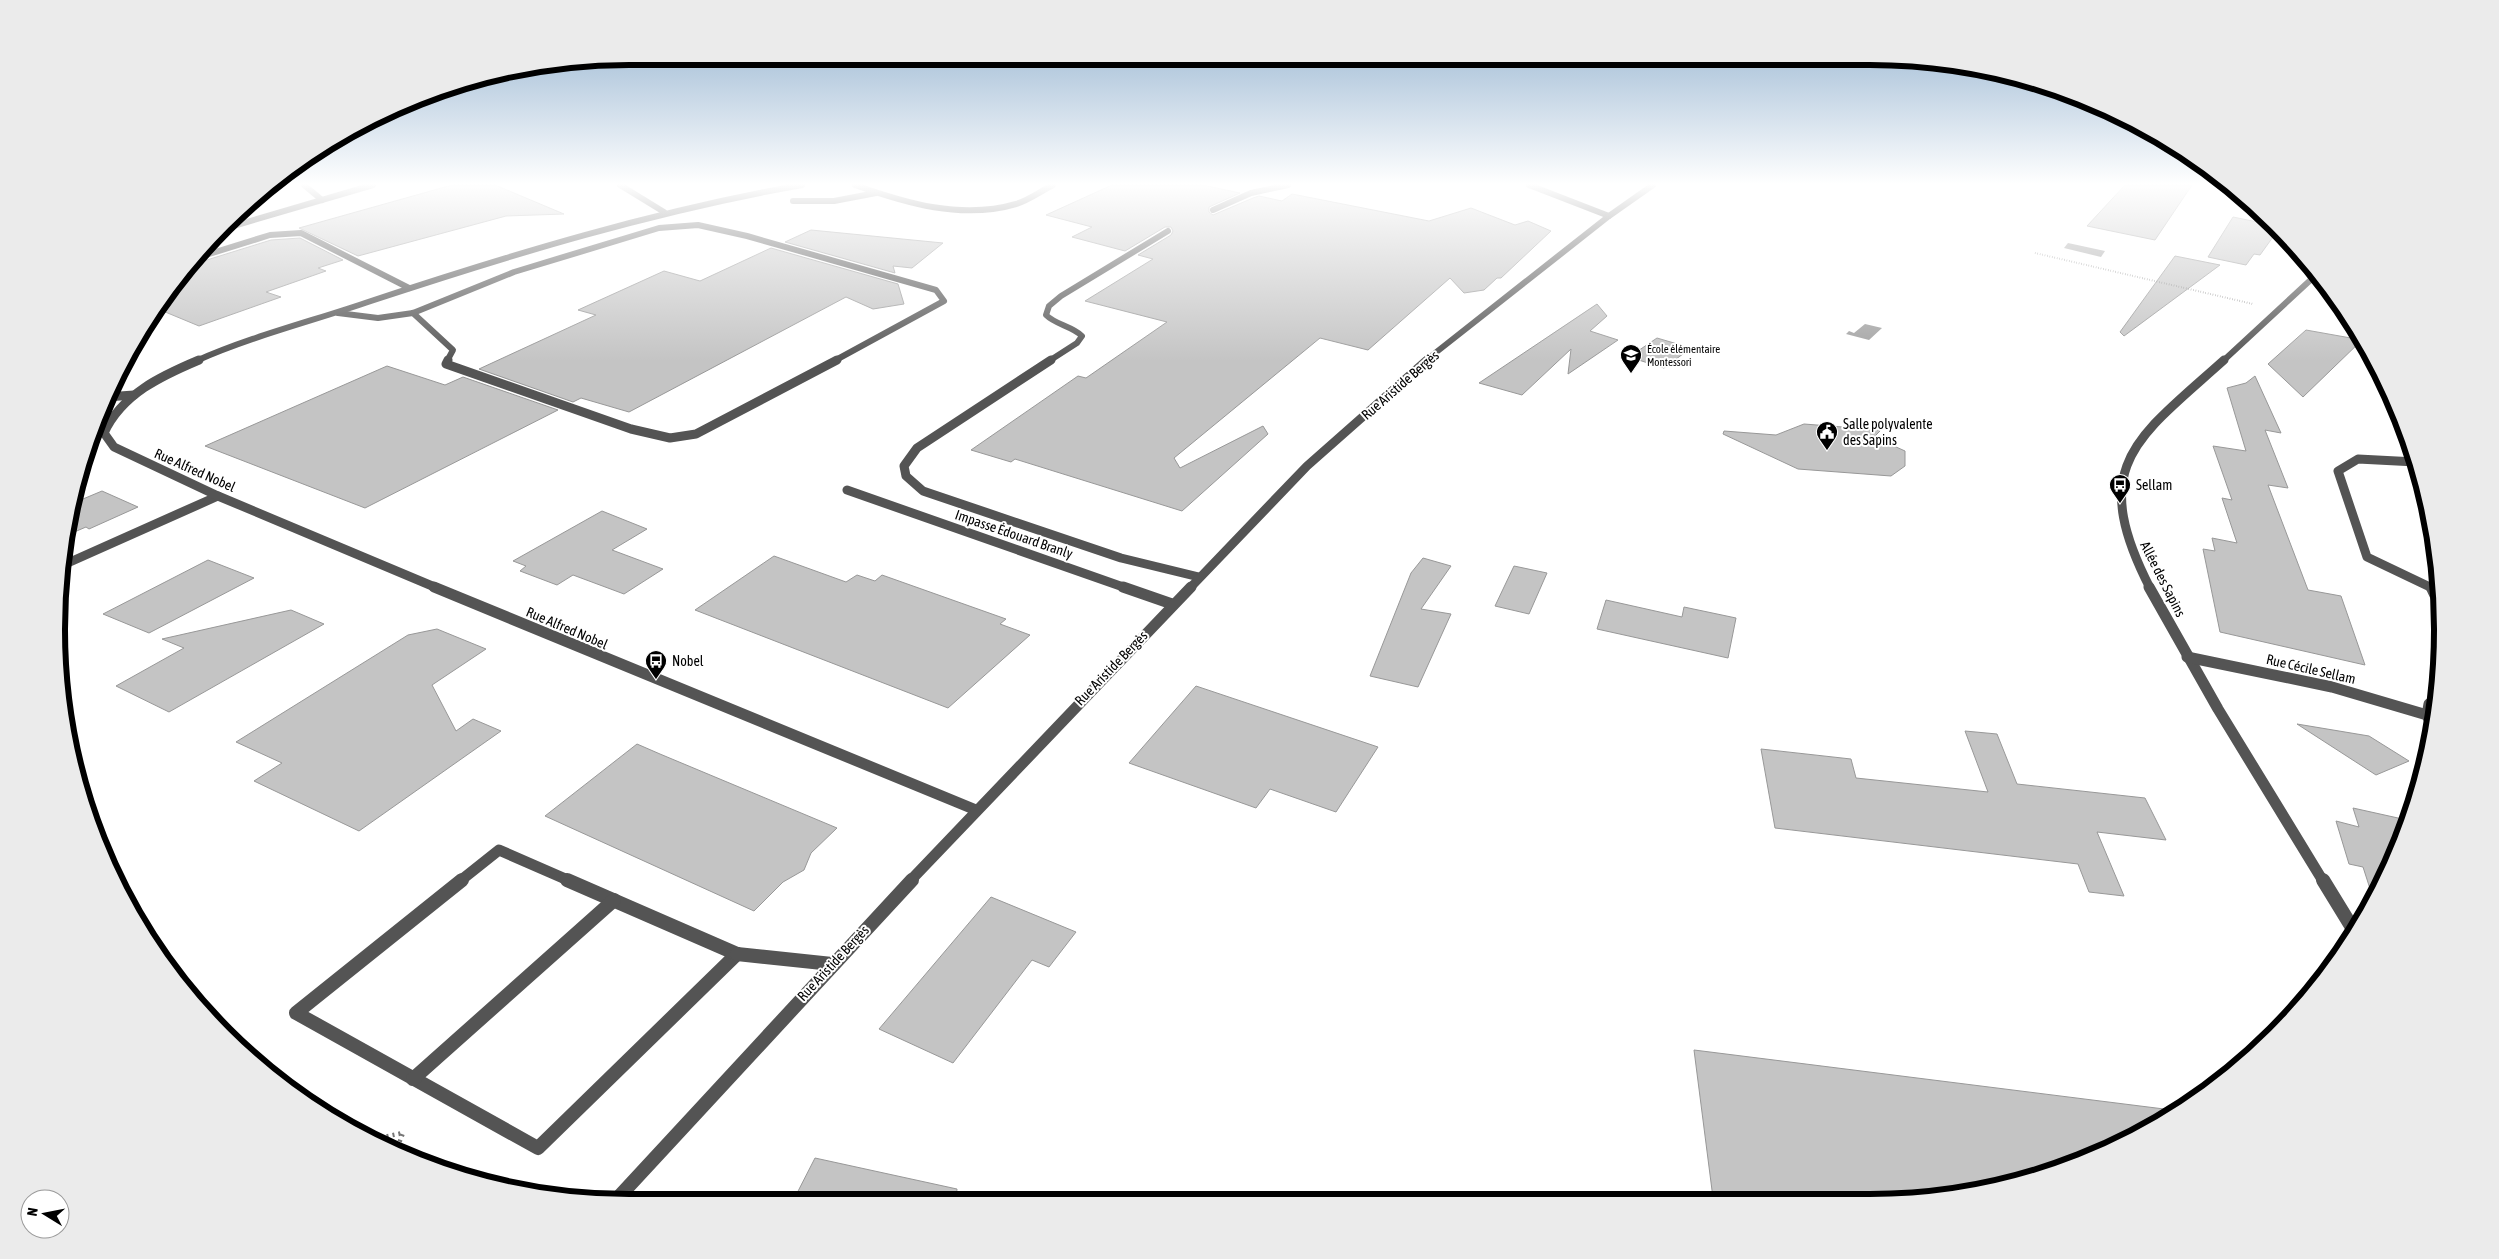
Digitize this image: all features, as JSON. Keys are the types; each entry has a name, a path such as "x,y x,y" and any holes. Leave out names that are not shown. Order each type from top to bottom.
{"street":[{"path":"206,256 243,244"},
{"path":"322,244 409,288"},
{"name":"Rue Alfred Nobel","path":"553,244 409,288 226,350 172,373 134,395 112,415 104,433 114,447 218,496 656,680 976,810"},
{"path":"338,313 378,318 413,313 514,272 607,244"},
{"path":"413,313 453,350 446,364 630,429 670,438 696,434 906,324 944,302 936,290 774,244"},
{"path":"1147,244 1061,296 1049,306 1046,315 1050,321 1079,332 1082,336 1077,343 917,448 908,457 903,468 910,484 923,491 1121,558 1199,577"},
{"name":"Rue Aristide Bergès","path":"622,1194 832,964 976,810 1172,604 1307,466 1418,367 1574,244"},
{"name":"Allée des Sapins","path":"2311,279 2280,310 2155,422 2131,451 2123,471 2120,504 2131,551 2188,657 2350,925"},
{"path":"116,396 134,395"},
{"path":"2408,462 2358,459 2338,471 2367,557 2431,586 2433,590"},
{"name":"Impasse Édouard Branly","path":"848,490 1172,604"},
{"path":"69,562 218,496"},
{"name":"Rue Cécile Sellam","path":"2188,657 2332,687 2426,715"},
{"path":"2426,715 2429,703"},
{"path":"737,954 538,1148 296,1013 499,850 737,954 832,964"},
{"path":"413,1079 614,900"}],"path":[{"path":"2035,253 2280,310"},
{"path":"383,1137 403,1133 399,1144"}],"shaded area":[{"path":"2067,244 2071,244 2105,251 2101,257 2064,248"},
{"path":"1865,324 1882,328 1869,340 1846,334 1849,331 1854,333"}],"building":[{"path":"259,244 311,244 343,260 318,268 326,271 266,292 281,297 199,326 163,311 201,262"},
{"path":"332,244 403,244 358,256"},
{"path":"791,244 942,244 912,268 893,266 895,273"},
{"path":"1098,244 1137,244 1125,251"},
{"path":"1157,244 1537,244 1501,278 1497,278 1484,290 1464,293 1450,278 1368,350 1320,338 1174,458 1180,468 1263,426 1268,434 1182,511 1015,459 1011,462 971,450 1078,376 1086,378 1167,322 1085,301 1153,259 1138,255"},
{"path":"2216,244 2268,244 2260,255 2254,254 2246,265 2208,257"},
{"path":"771,248 898,284 904,304 873,309 846,297 629,412 581,398 573,402 479,369 596,315 578,310 664,271 700,281"},
{"path":"2175,256 2220,265 2124,336 2120,332"},
{"path":"1597,304 1607,316 1590,331 1618,340 1568,374 1571,349 1522,395 1479,383"},
{"path":"2306,330 2353,338 2357,345 2303,397 2268,364"},
{"path":"1657,338 1691,348 1664,368 1629,357"},
{"path":"387,366 445,385 463,377 558,410 365,508 205,446"},
{"path":"2255,376 2281,433 2265,430 2288,488 2268,485 2308,590 2341,596 2365,665 2220,632 2203,549 2215,551 2212,538 2237,543 2222,498 2232,500 2213,446 2246,451 2227,388 2246,383"},
{"name":"Salle polyvalente des Sapins","path":"1804,424 1881,430 1874,437 1905,451 1905,466 1891,476 1798,469 1723,434 1724,431 1776,435"},
{"path":"102,491 138,507 89,529 86,527 74,532 80,500"},
{"path":"602,511 647,529 612,550 663,569 624,594 573,575 557,585 520,571 526,566 513,561"},
{"path":"774,556 846,582 857,575 875,581 882,575 1006,619 1000,624 1030,635 948,708 695,610"},
{"path":"1423,558 1451,566 1421,609 1451,614 1418,687 1370,676 1411,573"},
{"path":"208,560 254,578 149,633 103,614"},
{"path":"1514,566 1547,573 1529,614 1495,606"},
{"path":"1606,600 1682,617 1684,607 1736,618 1728,658 1597,629"},
{"path":"291,610 324,624 169,712 116,686 184,648 162,639"},
{"path":"437,629 486,649 432,685 456,731 473,719 501,731 359,831 254,781 282,763 236,742 408,635"},
{"path":"1196,686 1378,747 1336,812 1270,789 1256,808 1129,763"},
{"path":"2297,724 2369,736 2409,761 2376,775"},
{"path":"1965,731 1997,734 2017,784 2145,798 2166,840 2097,832 2124,896 2089,892 2078,864 1775,828 1761,749 1851,759 1856,778 1988,792"},
{"path":"637,744 837,828 811,853 804,870 783,882 754,911 545,816"},
{"path":"2353,808 2401,819 2391,846 2370,890 2363,867 2349,864 2336,821 2359,827"},
{"path":"991,897 1076,932 1049,967 1032,960 953,1063 879,1029"},
{"path":"1694,1050 2166,1109 2119,1136 2086,1151 2016,1175 1980,1183 1906,1193 1712,1194"},
{"path":"815,1158 957,1189 957,1194 797,1194"}],"place":[{"name":"École élémentaire Montessori","path":"1631,374"},
{"name":"Salle polyvalente des Sapins","path":"1827,451"},
{"name":"Sellam","path":"2120,504"},
{"name":"Nobel","path":"656,680"}]}
